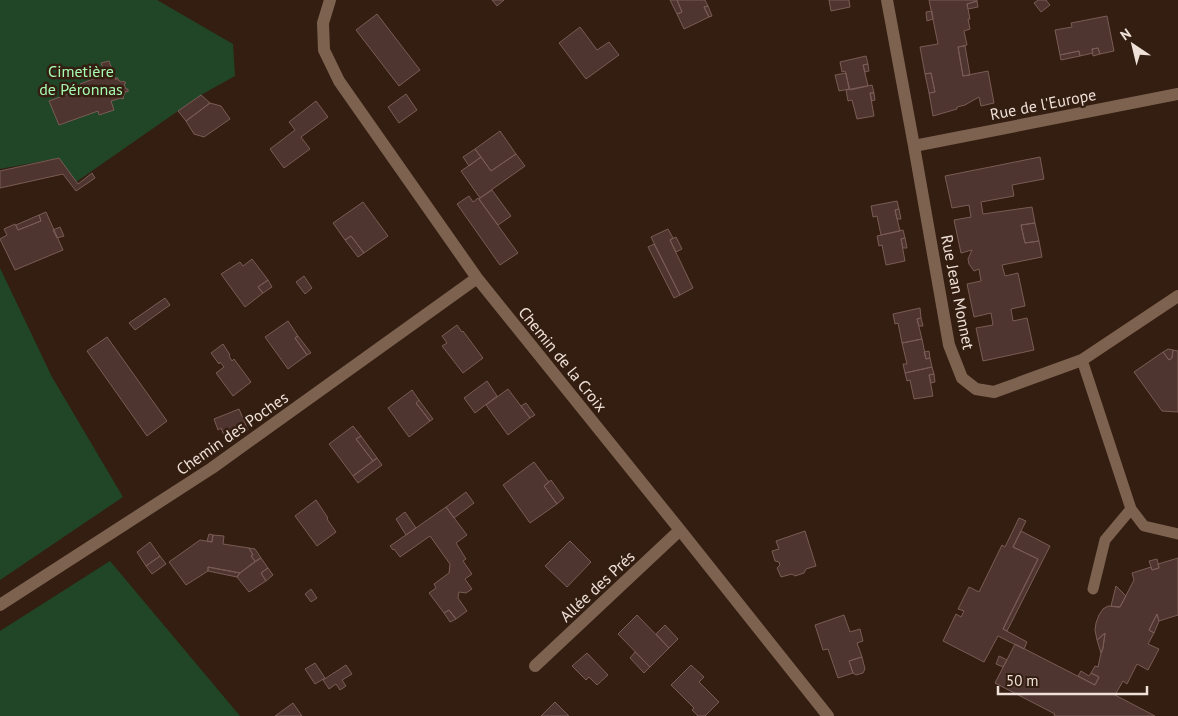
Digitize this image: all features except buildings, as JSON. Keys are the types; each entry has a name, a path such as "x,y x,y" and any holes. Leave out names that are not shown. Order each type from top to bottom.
{"street":[{"name":"Chemin de la Croix","path":"330,0 324,24 324,50 340,81 477,278 828,716"},
{"name":"Rue Jean Monnet","path":"887,0 949,345 962,378 976,389 994,392 1082,360 1178,296"},
{"name":"Rue de l'Europe","path":"914,146 1178,94"},
{"name":"Chemin des Poches","path":"0,605 212,468 477,278"},
{"name":"Allée des Prés","path":"535,666 680,530"}],"lane":[{"path":"1082,360 1131,509 1144,526 1178,534"},
{"path":"1093,589 1105,540 1131,509"}],"green space":[{"name":"Cimetière de Péronnas","path":"0,0 157,0 233,44 235,76 201,95 76,182 59,158 0,169"},
{"path":"0,268 52,377 123,497 0,580"},
{"path":"110,561 240,716 0,716 0,631"}]}
